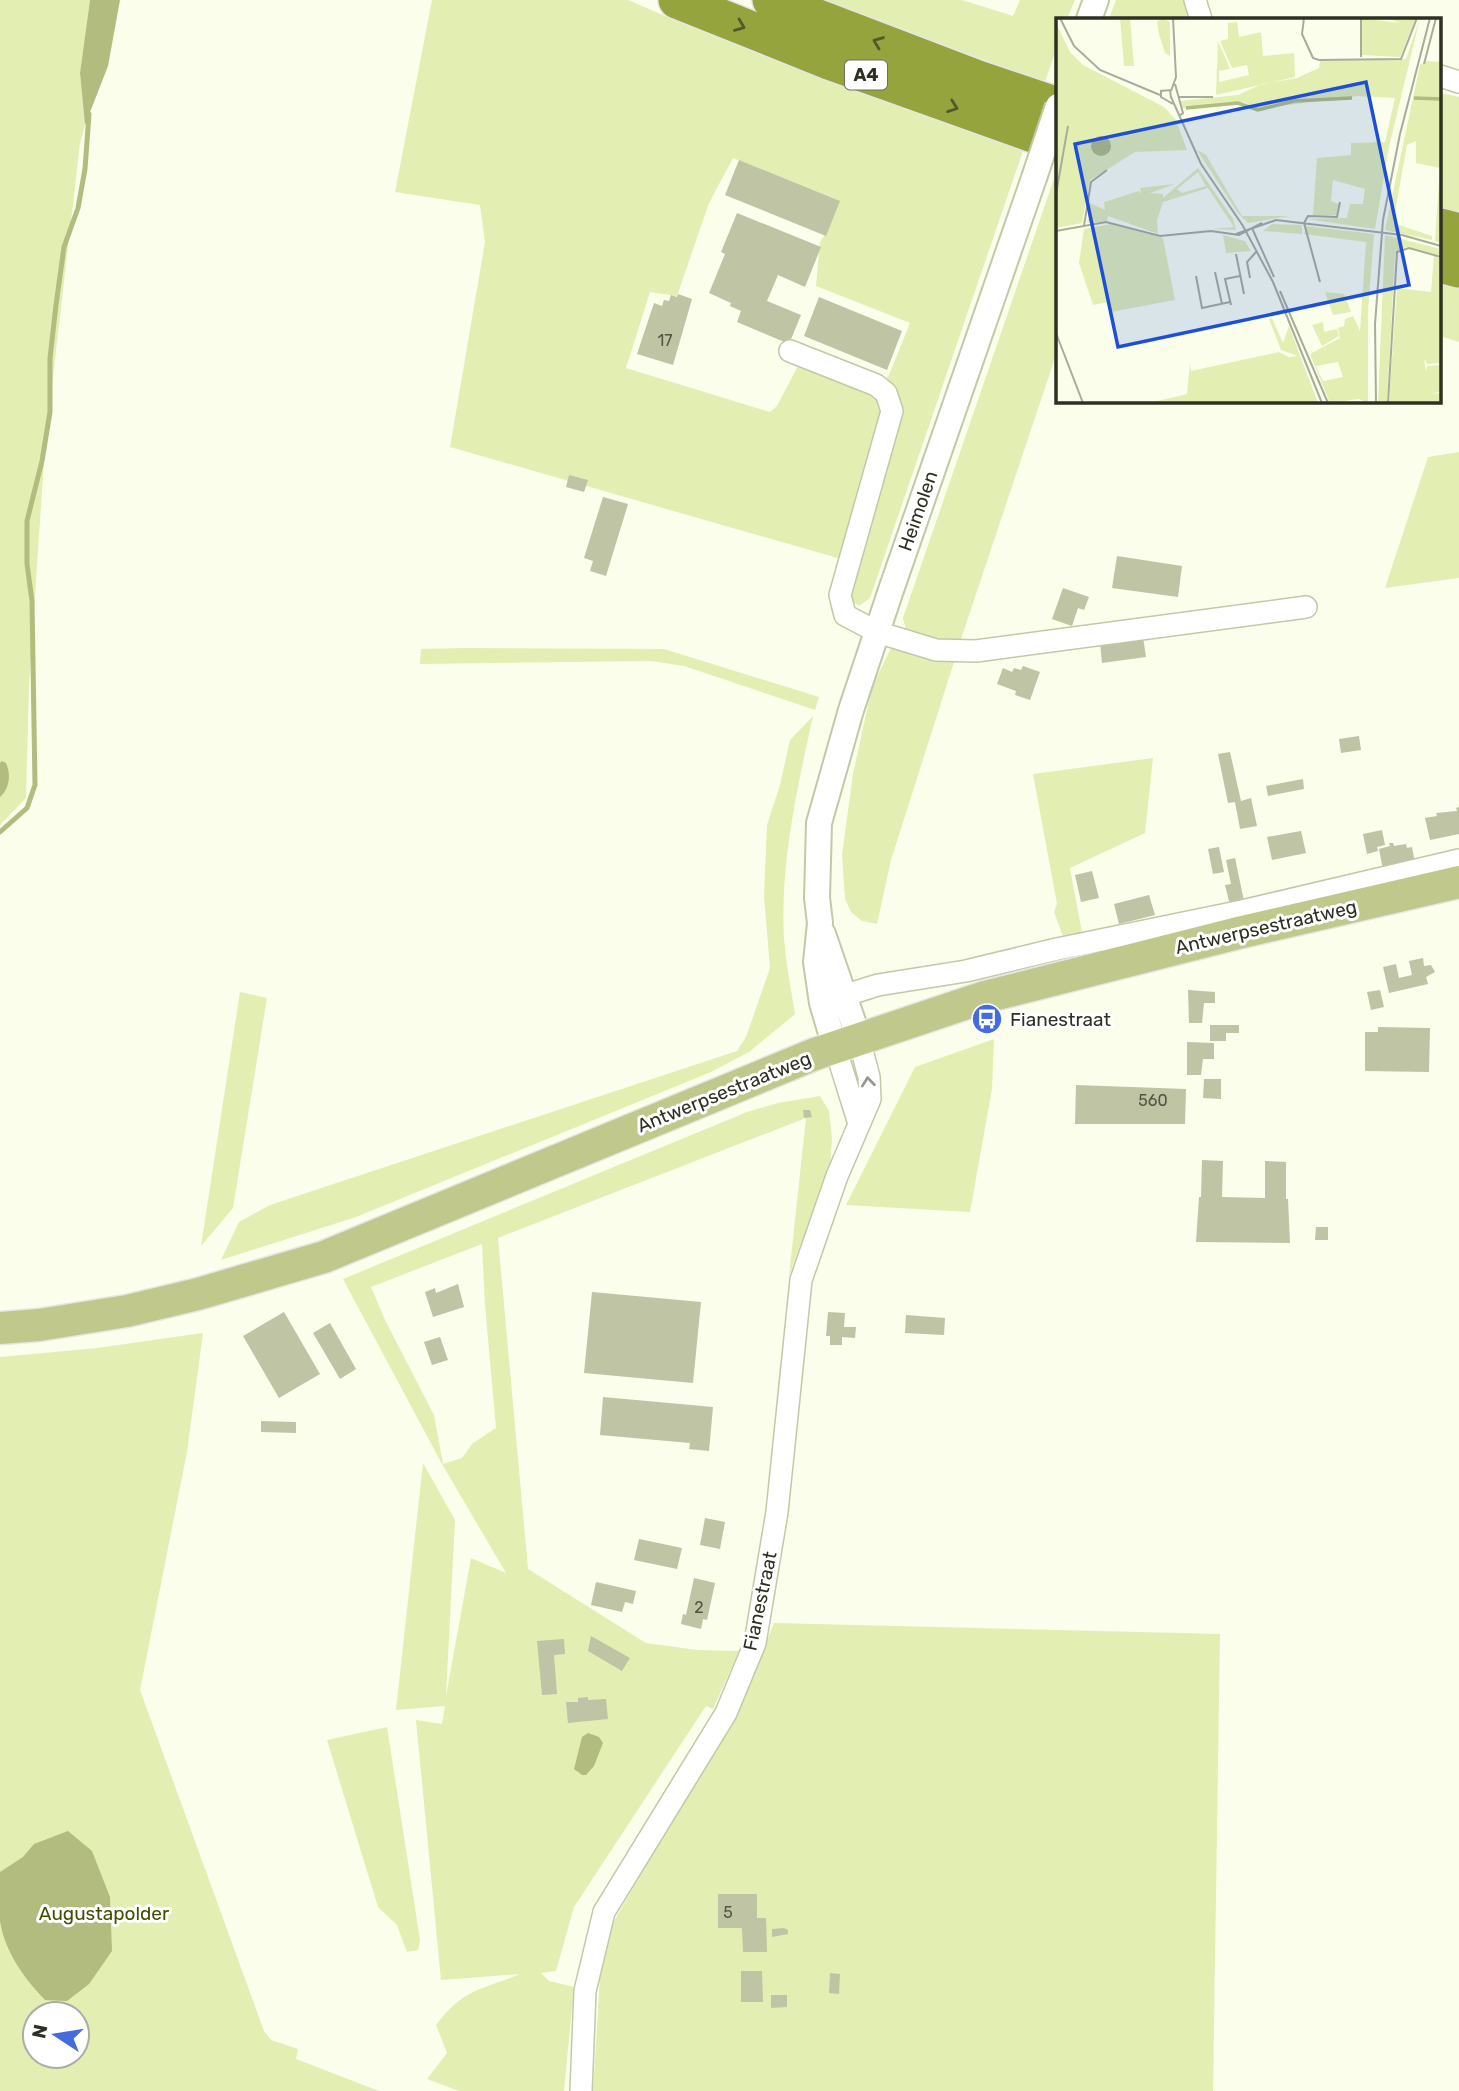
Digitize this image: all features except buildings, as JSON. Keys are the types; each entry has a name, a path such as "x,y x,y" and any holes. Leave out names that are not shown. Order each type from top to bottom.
{"highway":[{"name":"A4","path":"677,0 829,61 1056,142"},
{"name":"A4","path":"771,0 978,79 1056,105"},
{"path":"1442,228 1459,232"},
{"path":"1442,265 1459,269"}],"main road":[{"name":"Antwerpsestraatweg","path":"0,1328 127,1311 198,1294 324,1257 847,1043 985,997 1238,933 1459,882"}],"street":[{"path":"1089,18 1096,0"},
{"path":"1195,0 1201,18"},
{"path":"1442,77 1459,82"},
{"name":"Heimolen","path":"847,1043 833,999 820,923 817,898 819,823 851,710 1056,112"},
{"path":"790,351 876,385 886,393 892,411 840,595 845,615 877,632 936,650 976,651 1306,607"},
{"name":"Antwerpsestraatweg","path":"833,999 878,985 967,971 1057,948 1242,911 1459,860"},
{"name":"Fianestraat","path":"581,2091 584,1991 604,1912 726,1713 755,1643 777,1512 801,1280 812,1244 870,1099 869,1077 847,1043"}],"green space":[{"path":"0,0 90,0 80,73 85,125 80,143 45,446 29,685 26,798 0,825"},
{"path":"432,0 628,0 688,26 1024,148 870,598 859,606 851,601 851,591 897,437 898,415 883,382 889,375 910,323 816,286 820,242 827,231 838,200 733,158 709,203 677,296 650,292 626,368 770,412 777,406 800,362 872,390 885,406 841,559 450,447 485,242 480,205 395,192"},
{"path":"820,0 962,0 1013,16 1020,0 1075,0 1067,18 1056,18 1056,50 1045,82"},
{"path":"1116,0 1189,0 1195,18 1109,18"},
{"path":"1442,93 1459,97 1459,213 1442,208"},
{"path":"1056,173 1056,355 959,645 906,630 903,618"},
{"path":"1442,280 1459,285 1459,342 1442,337"},
{"path":"1459,452 1459,578 1385,588 1428,457"},
{"path":"891,648 955,659 891,860 877,924 862,921 851,912 845,899 842,855 853,774 872,687"},
{"path":"421,649 664,649 819,697 815,710 684,666 651,661 420,664"},
{"path":"813,716 791,826 783,910 787,967 795,1014 749,1052 711,1072 356,1217 221,1260 239,1222 270,1205 737,1051 746,1037 770,968 764,896 767,825 780,785 790,740"},
{"path":"1153,758 1145,833 1070,868 1083,938 1064,939 1054,912 1057,904 1033,774"},
{"path":"240,992 267,998 233,1208 201,1246"},
{"path":"994,1039 992,1089 970,1212 846,1205 915,1067"},
{"path":"820,1096 829,1111 832,1138 830,1170 789,1276 806,1118 498,1238 528,1569 646,1643 697,1650 739,1651 713,1709 706,1706 574,1907 556,1971 541,1973 549,1981 574,1987 564,2091 459,2091 427,2079 447,2053 436,2025 465,1997 520,1974 441,1980 416,1720 442,1724 445,1706 396,1710 423,1463 455,1520 446,1696 471,1558 506,1573 442,1464 343,1279 747,1112 778,1103","holes":["482,1244 496,1428 473,1443 462,1458 443,1464 434,1415 371,1287"]},
{"name":"Augustapolder","path":"203,1333 187,1452 140,1690 264,2031 271,2040 298,2049 296,2059 379,2091 0,2091 0,1357 97,1348"},
{"path":"774,1623 1220,1634 1213,2091 593,2091 601,1961 609,1930 705,1769 747,1691"},
{"path":"387,1727 420,1940 418,1950 407,1952 397,1925 378,1907 327,1740"}],"shaded area":[{"path":"90,0 120,0 108,66 85,125 80,73"},
{"path":"0,763 6,763 9,776 8,785 0,797"},
{"path":"588,1733 599,1737 603,1743 594,1766 586,1775 582,1775 574,1769 582,1737"},
{"path":"68,1831 92,1851 110,1897 112,1951 89,1984 68,2000 45,2000 30,1983 11,1954 0,1921 0,1872 23,1857 34,1844"}],"waterway":[{"path":"0,832 27,808 35,785 32,601 27,564 27,521 42,461 50,412 50,358 56,305 64,247 78,208 85,169 89,114"}],"place":[{"name":"Fianestraat","path":"987,1019"}]}
